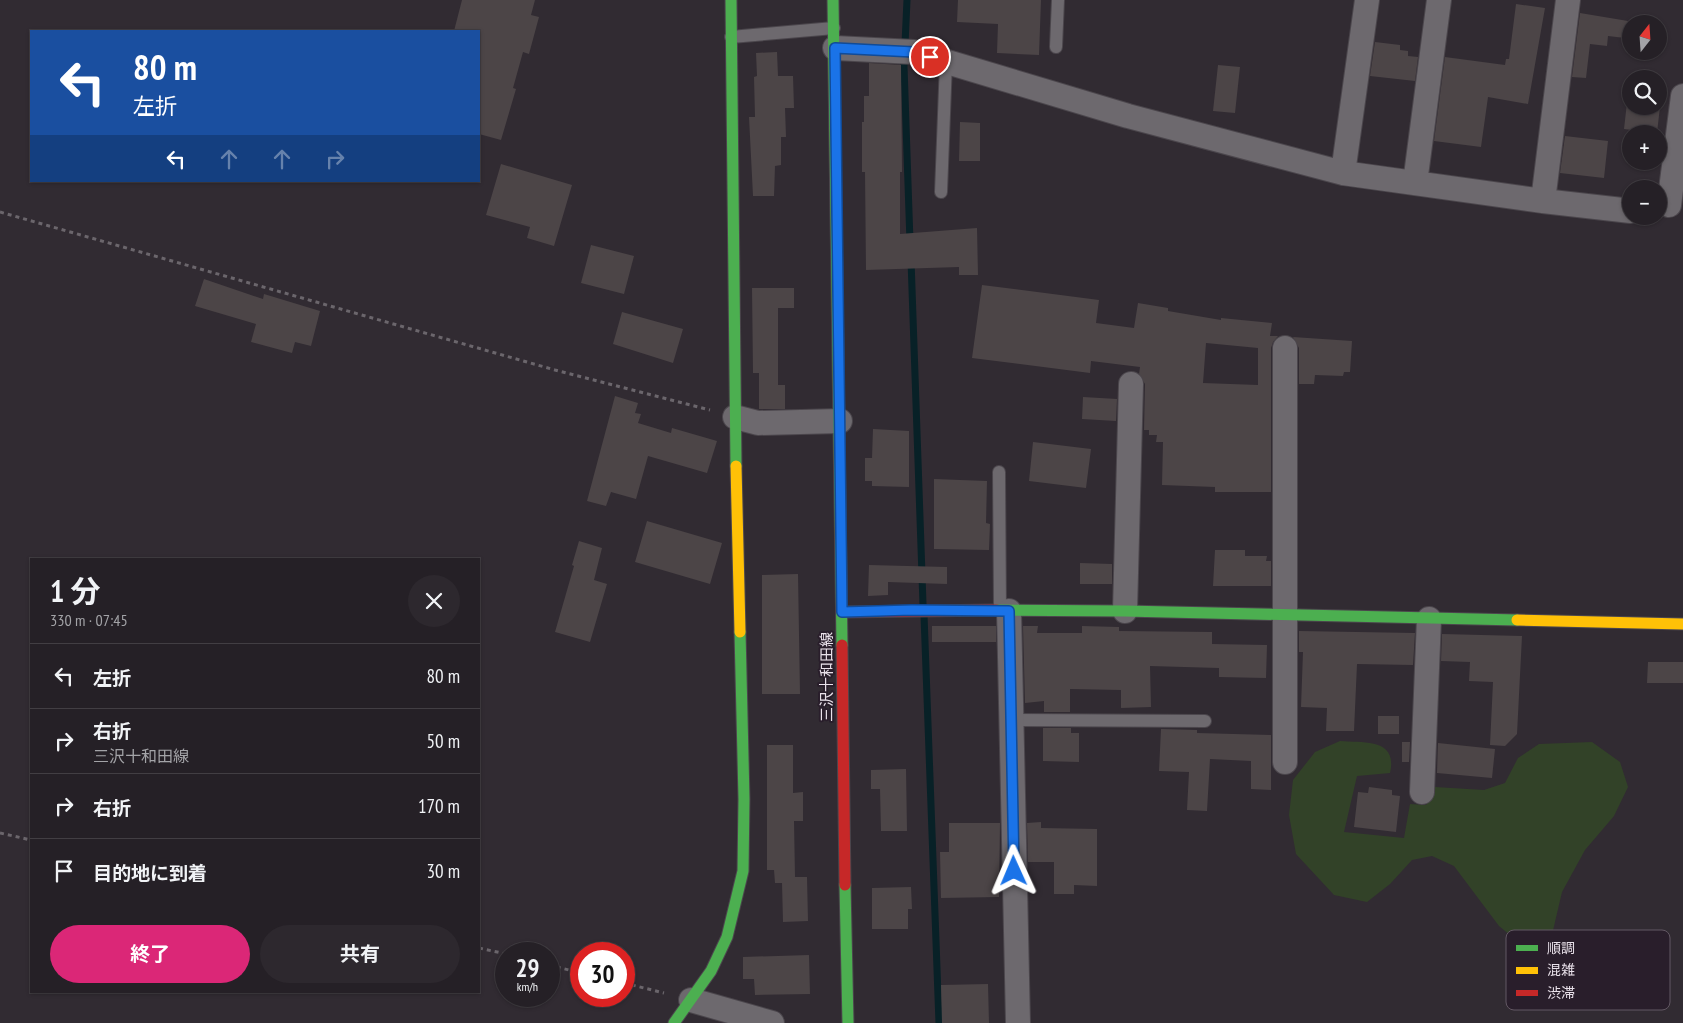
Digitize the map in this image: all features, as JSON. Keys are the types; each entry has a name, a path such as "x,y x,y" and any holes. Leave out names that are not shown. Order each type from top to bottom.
{"street":[{"path":"674,1023 711,971 727,937 743,871 744,799 735,417 731,0"},
{"name":"三沢十和田線","path":"834,0 842,612 842,777 848,1023"},
{"path":"1343,173 1367,0"},
{"path":"1415,183 1439,0"},
{"path":"1543,201 1568,0"},
{"path":"835,38 914,52 1128,116 1343,173 1622,210"},
{"path":"1670,204 1683,96"},
{"path":"1285,348 1285,762"},
{"path":"1125,611 1131,384"},
{"path":"735,417 758,423 840,421"},
{"path":"842,612 912,610 1125,611 1683,624"},
{"path":"1005,611 1012,720 1018,1023"},
{"path":"1422,792 1429,619"},
{"path":"691,1000 772,1023"}],"lane":[{"path":"1056,47 1058,0"},
{"path":"732,37 835,38"},
{"path":"941,192 946,62"},
{"path":"999,472 1005,611"},
{"path":"1012,720 1204,721"}],"path":[{"path":"0,212 554,370 735,417"},
{"path":"0,832 30,840"},
{"path":"480,948 495,952"},
{"path":"635,986 691,1000"}],"green space":[{"path":"1340,741 1377,745 1384,748 1389,754 1391,762 1390,773 1357,776 1344,832 1404,838 1410,804 1426,805 1435,787 1484,790 1505,783 1518,758 1539,744 1592,742 1620,762 1628,787 1614,816 1585,850 1562,892 1553,930 1506,930 1506,932 1499,926 1454,866 1432,856 1412,860 1390,884 1367,902 1334,895 1296,854 1289,815 1293,780 1315,752"}],"building":[{"path":"462,0 535,0 531,15 539,17 529,54 523,52 513,88 516,89 501,140 480,134 480,30 454,30"},
{"path":"958,0 1041,0 1039,55 997,53 998,24 957,22"},
{"path":"1516,4 1545,8 1528,104 1488,97 1481,147 1434,141 1445,57 1505,65 1506,59 1509,59"},
{"path":"1580,13 1622,20 1622,38 1608,36 1607,46 1590,44 1586,78 1572,77"},
{"path":"1375,42 1400,45 1400,50 1408,51 1408,56 1418,57 1415,81 1370,76"},
{"path":"777,52 778,76 793,76 794,108 785,108 786,137 781,137 781,165 775,166 774,196 753,196 749,117 755,117 754,77 757,76 756,53"},
{"path":"869,63 901,65 902,172 900,172 900,234 977,228 978,275 959,275 959,267 866,270 865,172 862,172 862,122 864,122 864,96 869,96"},
{"path":"1218,65 1240,67 1235,113 1213,111"},
{"path":"1626,115 1659,115 1658,125 1624,125"},
{"path":"960,122 980,123 980,161 959,161"},
{"path":"1565,136 1608,141 1604,178 1560,173"},
{"path":"501,164 572,185 554,246 527,238 530,227 486,215"},
{"path":"591,245 634,256 624,294 581,283"},
{"path":"204,279 263,299 264,294 320,311 311,346 295,342 292,353 251,342 256,324 195,306"},
{"path":"982,285 1099,300 1096,323 1134,328 1138,303 1168,308 1168,311 1221,320 1221,318 1272,323 1270,336 1278,336 1271,348 1271,492 1215,492 1215,487 1162,485 1163,442 1156,442 1157,435 1149,435 1149,430 1144,430 1145,384 1139,374 1140,367 1091,361 1090,373 972,358","holes":["1206,343 1258,348 1258,385 1203,383"]},
{"path":"752,288 794,288 794,308 778,308 778,385 785,385 785,409 759,409 759,373 753,373"},
{"path":"622,312 683,329 673,363 613,344"},
{"path":"1293,337 1352,341 1350,372 1344,372 1343,376 1315,375 1314,384 1299,384 1299,348"},
{"path":"615,396 638,403 635,413 641,414 638,423 671,433 672,428 717,441 707,473 648,456 636,499 611,492 606,506 587,501"},
{"path":"1083,397 1117,399 1116,421 1082,419"},
{"path":"873,429 909,431 909,487 872,486 872,481 865,481 865,458 872,458"},
{"path":"1033,442 1091,449 1086,488 1029,481"},
{"path":"934,479 987,481 986,523 990,524 989,550 934,549"},
{"path":"647,521 722,543 710,584 635,562"},
{"path":"579,541 602,548 594,580 607,584 590,642 555,632 574,566 572,565"},
{"path":"1215,550 1245,550 1245,556 1267,556 1266,561 1271,561 1271,586 1213,586"},
{"path":"1080,563 1112,564 1112,584 1080,584"},
{"path":"869,565 947,567 947,584 888,582 888,595 868,596"},
{"path":"798,574 800,694 762,694 762,575"},
{"path":"932,626 996,626 996,642 932,642"},
{"path":"1023,626 1038,626 1037,633 1082,633 1082,626 1119,627 1119,631 1212,632 1212,644 1267,645 1266,678 1219,677 1219,668 1150,666 1151,707 1121,708 1121,690 1070,689 1070,712 1044,712 1044,701 1025,703"},
{"path":"1299,631 1415,633 1413,665 1357,664 1354,731 1326,731 1327,708 1301,707 1303,652 1299,652"},
{"path":"1442,634 1522,636 1517,734 1505,746 1490,745 1493,682 1469,681 1470,662 1441,661"},
{"path":"1648,662 1683,662 1683,683 1647,683"},
{"path":"1378,716 1399,716 1399,734 1378,734"},
{"path":"1043,728 1071,728 1071,733 1079,733 1079,762 1043,761"},
{"path":"1161,729 1197,730 1197,733 1271,735 1271,790 1251,789 1251,761 1210,759 1207,811 1187,810 1189,772 1159,771"},
{"path":"1402,742 1410,742 1409,762 1402,762"},
{"path":"1438,743 1495,749 1492,778 1437,773"},
{"path":"767,745 793,745 793,793 803,792 803,821 794,821 795,877 807,877 808,921 783,922 782,883 775,883 774,870 767,870"},
{"path":"906,769 907,831 881,831 880,789 871,789 871,770"},
{"path":"1369,787 1392,790 1392,795 1400,796 1396,832 1354,827 1358,792 1368,793"},
{"path":"1041,822 1041,828 1097,829 1097,886 1074,885 1074,894 1054,894 1054,862 1028,862 1027,823"},
{"path":"949,823 1000,823 999,897 941,898 940,852 949,852"},
{"path":"911,887 912,909 908,909 908,929 872,929 872,888"},
{"path":"809,955 810,994 755,995 754,979 743,979 743,957"},
{"path":"988,984 989,1023 942,1023 941,985"}],"waterway":[{"path":"907,0 904,66 910,242"},
{"path":"911,260 923,604"},
{"path":"924,615 939,1023"}],"traffic: fast":[{"path":"731,0 736,466"},
{"path":"833,0 842,645"},
{"path":"997,610 1517,620"},
{"path":"674,1023 711,971 727,937 743,871 744,799 740,632"},
{"path":"845,885 848,1023"}],"traffic: slow":[{"path":"736,466 740,632"},
{"path":"1517,620 1683,624"}],"traffic: jam":[{"path":"842,612 997,610"},
{"path":"842,645 845,885"}],"route":[{"path":"930,57 914,52 835,48 842,612 912,610 1009,611 1014,871"}]}
